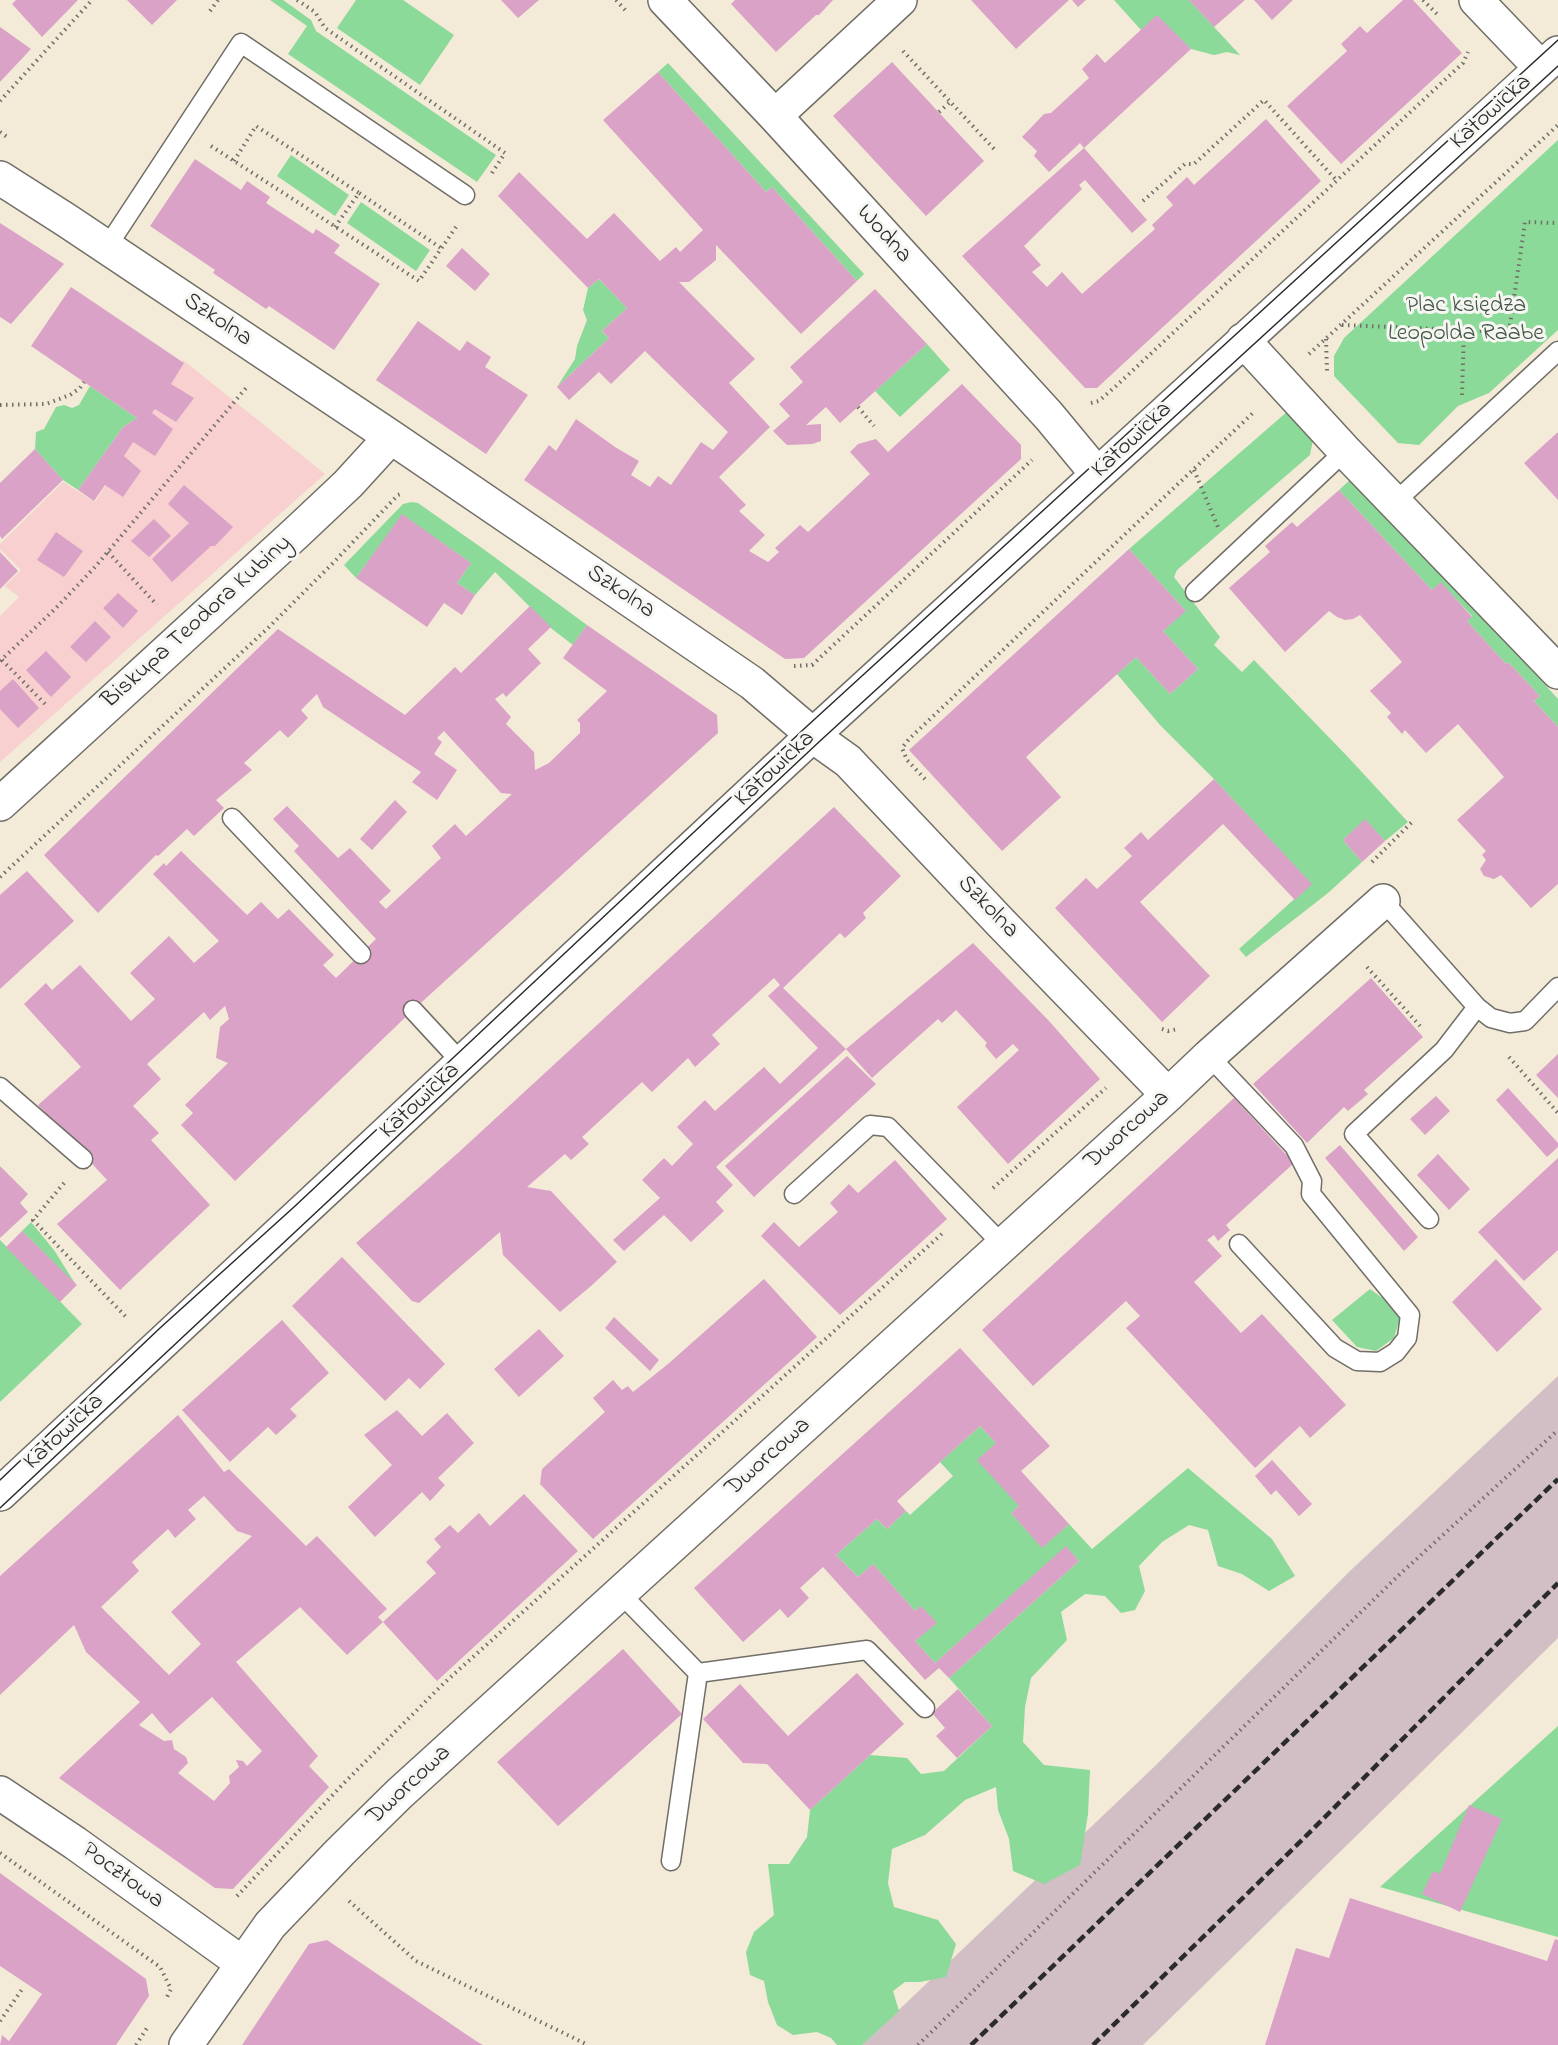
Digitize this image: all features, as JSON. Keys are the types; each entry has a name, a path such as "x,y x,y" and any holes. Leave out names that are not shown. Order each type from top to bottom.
{"street":[{"name":"Wodna","path":"665,0 776,116 1049,416 1097,474"},
{"path":"776,116 900,0"},
{"path":"1476,0 1550,61"},
{"name":"Katowicka","path":"0,1494 813,735 1550,61"},
{"name":"Szkolna","path":"0,178 391,437 752,683 813,735 848,761 1168,1095"},
{"path":"1243,340 1345,451 1558,672"},
{"name":"Biskupa Teodora Kubiny","path":"0,804 296,533 348,484 391,437"},
{"name":"Dworcowa","path":"186,2045 270,1925 399,1794 1209,1056 1383,901"},
{"name":"Pocztowa","path":"0,1793 75,1843 242,1964"}],"lane":[{"path":"107,247 241,43 465,195"},
{"path":"1395,501 1558,351"},
{"path":"1195,592 1345,451"},
{"path":"232,818 361,954"},
{"path":"1383,901 1484,1012 1510,1023 1525,1021 1558,987"},
{"path":"413,1010 462,1063"},
{"path":"1429,1219 1354,1134 1484,1012"},
{"path":"1209,1056 1294,1146 1312,1181 1311,1194 1410,1315 1407,1338 1396,1352 1380,1362 1357,1361 1335,1348 1239,1244"},
{"path":"0,1087 83,1160"},
{"path":"794,1194 870,1125 888,1127 1003,1245"},
{"path":"621,1593 698,1673"},
{"path":"698,1673 867,1650 925,1708"},
{"path":"671,1862 698,1673"}],"path":[{"path":"0,101 92,0"},
{"path":"210,11 218,0"},
{"path":"297,0 315,12 325,28 505,153 486,182"},
{"path":"616,0 630,16"},
{"path":"1423,0 1438,15"},
{"path":"897,45 995,150"},
{"path":"1089,404 1099,401 1116,386 1463,63 1468,54 1466,45"},
{"path":"1143,201 1185,164 1194,164 1264,100 1336,180"},
{"path":"939,112 950,102"},
{"path":"1309,354 1558,125"},
{"path":"234,161 256,126 441,248"},
{"path":"0,132 9,139"},
{"path":"210,145 419,281 460,219"},
{"path":"335,227 359,193"},
{"path":"1342,325 1509,332 1525,222 1558,223"},
{"path":"1462,402 1464,330"},
{"path":"1326,339 1328,378"},
{"path":"0,405 46,404 70,395 84,382"},
{"path":"50,710 1,661 55,609 108,552 247,387"},
{"path":"858,407 874,426"},
{"path":"931,785 907,760 902,748 909,739 1260,407"},
{"path":"785,666 812,665 1032,462 1032,454"},
{"path":"1194,470 1230,558"},
{"path":"0,877 269,627 398,495 406,492"},
{"path":"108,552 162,610"},
{"path":"1365,869 1414,820"},
{"path":"1484,1012 1502,1049 1558,1113"},
{"path":"1155,1028 1168,1031 1178,1029 1186,1021"},
{"path":"237,1896 344,1783 442,1685 1108,1086"},
{"path":"83,1160 33,1220 156,1349"},
{"path":"918,2045 1399,1575 1558,1430"},
{"path":"0,1853 160,1967 171,1989 165,2001"},
{"path":"348,1900 416,1961 588,2045"},
{"path":"0,2021 23,1988"},
{"path":"136,2045 153,2019"}],"shaded area":[{"path":"183,360 325,474 0,762 0,616 19,597 5,586 21,570 0,549 0,544 63,482 95,502"},
{"path":"1558,1376 1558,1638 1143,2045 862,2045 1154,1767 1351,1570"}],"green space":[{"path":"270,0 283,0 311,20 316,31 496,155 477,182 288,54 307,26"},
{"path":"356,0 403,0 454,35 420,85 337,28"},
{"path":"1114,0 1189,0 1240,55 1227,52 1214,55 1191,49 1157,16 1141,30"},
{"path":"668,63 864,274 857,281 772,187 766,192 658,72"},
{"name":"Plac księdza Leopolda Raabe","path":"1558,140 1558,330 1489,393 1458,406 1419,445 1398,443 1334,376 1334,356 1344,338"},
{"path":"291,155 349,195 335,216 277,176"},
{"path":"361,202 430,250 416,271 347,223"},
{"path":"599,279 627,308 602,331 609,338 557,387 575,359 577,346 587,320 583,310 588,288"},
{"path":"927,344 950,370 900,417 875,391"},
{"path":"90,386 137,418 123,427 78,490 63,480 35,449 36,432 44,429 56,407 64,405 72,408 79,405"},
{"path":"1288,411 1313,440 1310,455 1177,570 1174,577 1220,637 1214,645 1242,672 1254,660 1408,822 1385,841 1365,820 1343,840 1362,862 1328,893 1246,957 1239,949 1311,884 1214,779 1160,725 1117,674 1136,657 1170,694 1198,669 1163,631 1185,610 1129,549"},
{"path":"1353,477 1558,699 1558,727 1534,701 1540,696 1508,662 1506,664 1467,621 1472,616 1441,583 1432,590 1339,490"},
{"path":"418,503 587,625 573,645 552,629 495,572 475,595 457,583 471,563 402,515 356,578 344,565 403,504"},
{"path":"31,1222 54,1250 76,1285 22,1231"},
{"path":"0,1240 82,1324 0,1402"},
{"path":"1370,1289 1388,1302 1400,1318 1394,1338 1376,1351 1357,1347 1332,1320"},
{"path":"980,1426 996,1443 1019,1506 1011,1513 1042,1547 1069,1524 1092,1549 1188,1468 1272,1539 1295,1576 1269,1591 1242,1574 1218,1566 1208,1530 1189,1525 1162,1542 1139,1566 1145,1591 1135,1610 1121,1613 1105,1596 1085,1594 1061,1612 1067,1640 1031,1678 1025,1707 1023,1742 1044,1765 1090,1770 1088,1814 1080,1865 1044,1884 1013,1871 1009,1839 998,1810 996,1787 965,1800 925,1835 892,1849 888,1883 894,1907 938,1920 956,1944 946,1977 920,1982 905,1982 893,1991 899,2011 862,2045 837,2045 831,2038 817,2032 793,2035 777,2025 768,2002 764,1981 750,1975 746,1952 754,1932 774,1915 768,1864 789,1864 807,1837 810,1810 870,1755 907,1758 921,1774 944,1771 992,1726 949,1678 1079,1561 1066,1547 935,1663 915,1641 936,1623 921,1606 915,1611 873,1564 858,1577 836,1555 877,1519 887,1529 906,1511 910,1515 953,1476 940,1462"},
{"path":"1558,1726 1558,1937 1380,1887"}],"building":[{"path":"16,0 78,0 42,37 12,4"},
{"path":"127,0 177,0 152,25"},
{"path":"501,0 539,0 518,18"},
{"path":"735,0 833,0 776,52 731,4"},
{"path":"971,0 1069,0 1016,49"},
{"path":"1072,0 1086,0 1078,7"},
{"path":"1189,0 1245,0 1214,27"},
{"path":"1254,0 1293,0 1272,20"},
{"path":"1403,0 1413,0 1462,53 1341,164 1287,106 1347,51 1341,44 1360,26 1367,33"},
{"path":"1157,15 1191,49 1084,148 1080,143 1049,172 1034,156 1037,151 1022,137 1044,114 1051,113 1089,78 1082,69 1097,54 1105,63"},
{"path":"0,27 31,49 0,82"},
{"path":"892,62 984,161 926,216 833,116"},
{"path":"658,72 766,192 772,187 857,281 801,334 716,245 716,260 689,282 679,282 755,359 729,383 770,427 719,477 746,505 739,511 765,535 749,551 768,562 779,552 775,548 800,525 808,532 870,474 850,452 858,444 876,439 888,452 962,384 1021,445 1021,459 804,658 785,659 524,480 549,445 556,451 576,419 639,461 631,475 650,487 658,476 671,485 701,442 713,450 728,432 645,351 611,384 599,372 569,400 557,387 609,338 602,331 627,308 599,279 588,288 498,196 519,172 587,239 614,213 660,261 676,247 680,252 703,230 603,120"},
{"path":"1266,119 1321,181 1097,388 1085,388 962,256 1084,148 1147,220 1132,233 1085,180 1079,185 1082,189 1024,246 1041,265 1032,272 1047,287 1062,272 1082,294 1155,229 1152,225 1173,205 1166,197 1187,177 1194,185"},
{"path":"195,159 241,190 247,181 270,197 266,203 313,234 316,229 340,245 334,253 380,284 334,350 269,306 266,309 213,273 215,270 150,226"},
{"path":"0,223 64,264 11,324 0,317"},
{"path":"462,248 490,274 475,291 446,266"},
{"path":"71,287 184,363 171,384 194,398 176,422 155,409 152,413 173,429 155,456 133,442 124,456 141,471 123,497 105,485 94,501 78,490 123,427 137,418 31,346"},
{"path":"875,289 927,344 840,423 826,407 806,425 821,424 821,441 812,444 787,445 773,431 790,416 779,404 803,382 790,367"},
{"path":"418,321 460,351 467,341 491,357 485,367 528,395 486,454 376,380"},
{"path":"1558,432 1558,500 1524,463"},
{"path":"35,449 63,480 2,539 0,536 0,483"},
{"path":"184,485 233,527 215,546 211,546 172,582 152,559 189,523 168,504"},
{"path":"1339,490 1432,590 1441,582 1472,617 1467,621 1506,664 1508,662 1540,696 1534,701 1558,727 1558,884 1531,908 1501,875 1494,879 1484,876 1480,869 1486,860 1482,855 1486,851 1457,820 1504,777 1458,724 1426,753 1405,730 1402,734 1387,717 1391,713 1370,691 1402,662 1360,615 1345,620 1329,611 1285,652 1229,588 1270,552 1265,546 1292,522 1297,527"},
{"path":"402,514 471,563 457,583 475,595 462,615 444,603 427,627 356,578"},
{"path":"154,519 171,536 149,557 131,541"},
{"path":"56,532 83,551 64,577 37,560"},
{"path":"1129,549 1186,611 1163,631 1198,669 1170,694 1136,657 1026,757 1061,797 1002,851 909,750"},
{"path":"0,552 18,571 0,589"},
{"path":"118,593 138,611 123,628 103,608"},
{"path":"530,606 551,627 528,649 541,663 506,697 503,693 495,699 511,717 506,724 534,752 535,770 549,763 580,733 580,723 577,720 607,691 563,658 587,625 717,715 718,733 413,1010 235,1181 181,1125 193,1113 185,1105 228,1063 216,1058 220,1027 229,1019 225,1006 210,1020 204,1012 147,1064 161,1079 133,1106 159,1133 151,1140 210,1205 120,1290 57,1224 107,1180 38,1105 81,1067 24,1004 46,983 52,990 80,965 131,1021 155,999 130,973 169,936 194,963 219,941 153,874 164,863 166,866 181,851 247,915 261,902 278,919 289,909 334,955 323,965 336,978 376,939 294,851 299,846 273,819 287,806 338,858 350,848 391,891 379,902 386,909 441,858 432,846 455,824 466,836 512,794 501,793 444,731 437,738 442,742 434,754 457,770 437,800 412,782 421,772 323,707 317,694 301,710 308,718 288,738 280,730 244,763 252,770 216,800 224,808 194,836 187,829 158,856 156,855 98,913 44,855 278,629 405,715 455,667 461,673"},
{"path":"95,621 111,637 86,662 70,647"},
{"path":"46,651 71,677 51,697 26,670"},
{"path":"13,679 39,708 18,728 0,709 0,691"},
{"path":"1214,779 1312,884 1295,900 1223,824 1140,902 1210,976 1162,1022 1055,908 1086,878 1097,889 1132,856 1124,848 1141,832 1148,840"},
{"path":"395,800 407,812 372,850 360,839"},
{"path":"834,807 901,876 863,913 866,918 845,938 840,933 783,988 846,1049 716,1167 733,1185 716,1202 724,1211 691,1242 664,1215 624,1251 613,1240 660,1198 642,1180 664,1158 672,1166 693,1144 677,1127 705,1100 715,1111 764,1067 780,1084 818,1048 768,996 780,985 774,978 712,1035 720,1044 695,1067 688,1058 652,1092 642,1082 582,1137 589,1144 571,1160 565,1154 527,1187 551,1191 617,1262 591,1286 560,1312 503,1255 500,1232 419,1303 412,1301 356,1243 459,1152"},
{"path":"1365,819 1385,841 1362,862 1343,840"},
{"path":"27,871 74,921 0,989 0,895"},
{"path":"973,943 1050,1022 1100,1079 1008,1164 957,1107 1019,1050 1013,1044 996,1059 985,1046 987,1043 956,1010 942,1023 938,1019 872,1078 846,1049"},
{"path":"1371,978 1423,1037 1364,1090 1368,1094 1348,1111 1344,1107 1307,1143 1253,1084"},
{"path":"1558,1054 1558,1098 1536,1075"},
{"path":"847,1056 876,1084 754,1197 725,1166"},
{"path":"1508,1088 1558,1143 1558,1147 1547,1157 1496,1100"},
{"path":"1436,1096 1450,1111 1425,1135 1410,1119"},
{"path":"1234,1098 1294,1163 1226,1225 1230,1230 1218,1241 1214,1235 1207,1240 1222,1256 1194,1282 1241,1333 1262,1314 1346,1405 1310,1438 1300,1426 1255,1468 1126,1328 1140,1316 1126,1301 1033,1386 982,1330"},
{"path":"1340,1145 1418,1237 1404,1251 1325,1158"},
{"path":"1438,1154 1470,1189 1449,1210 1417,1175"},
{"path":"1558,1158 1558,1250 1524,1281 1478,1232"},
{"path":"895,1160 947,1219 840,1315 761,1236 774,1222 799,1247 838,1212 830,1203 849,1184 858,1193"},
{"path":"0,1166 28,1194 20,1203 28,1212 0,1238"},
{"path":"22,1231 77,1285 60,1302 6,1247"},
{"path":"342,1257 445,1364 420,1389 409,1378 385,1401 292,1306"},
{"path":"1496,1259 1542,1309 1497,1352 1452,1302"},
{"path":"764,1279 817,1337 593,1539 540,1484 542,1469 605,1412 593,1398 613,1380 622,1390 628,1386 633,1392"},
{"path":"614,1317 659,1360 650,1371 605,1328"},
{"path":"282,1320 329,1373 290,1409 297,1416 276,1435 268,1427 230,1462 182,1410"},
{"path":"539,1329 564,1356 519,1397 494,1369"},
{"path":"960,1348 1050,1446 1021,1471 1069,1524 1042,1548 1011,1513 1019,1506 977,1460 996,1443 980,1426 897,1501 906,1511 887,1529 877,1519 836,1555 858,1577 873,1564 915,1611 921,1606 937,1623 915,1641 935,1663 1066,1546 1079,1561 949,1678 939,1668 925,1680 823,1567 800,1588 809,1598 788,1618 780,1609 743,1642 694,1588"},
{"path":"397,1410 422,1436 447,1413 474,1443 438,1478 445,1485 430,1501 422,1492 375,1537 348,1507 392,1465 364,1435"},
{"path":"178,1415 224,1472 229,1469 306,1546 317,1536 387,1609 378,1617 383,1622 347,1655 300,1607 236,1662 318,1756 309,1766 329,1787 233,1889 215,1888 59,1778 140,1702 86,1652 74,1625 0,1695 0,1576","holes":["204,1496 237,1531 252,1536 171,1612 201,1644 169,1675 101,1607 139,1571 132,1562 168,1529 175,1538 196,1519 188,1510","212,1697 262,1751 247,1766 243,1761 236,1760 239,1767 229,1776 230,1783 214,1801 178,1773 188,1763 186,1757 174,1749 172,1740 164,1741 139,1725 152,1713 170,1734"]},
{"path":"1272,1460 1312,1504 1299,1516 1276,1490 1271,1495 1255,1476"},
{"path":"524,1494 578,1551 437,1681 383,1622 436,1573 426,1562 441,1547 434,1539 450,1525 458,1533 479,1513 490,1526"},
{"path":"623,1649 682,1714 558,1826 497,1762"},
{"path":"857,1673 904,1724 810,1810 767,1764 743,1763 703,1719 740,1684 788,1736"},
{"path":"958,1689 992,1726 957,1758 936,1736 945,1728 932,1713"},
{"path":"1469,1805 1502,1819 1460,1912 1422,1894 1433,1871 1440,1874"},
{"path":"0,1873 146,1979 149,1996 116,2045 0,2045 2,2035 9,2041 42,1994 0,1966"},
{"path":"1350,1898 1547,1961 1555,1939 1558,1940 1558,2045 1265,2045 1296,1948 1329,1958"},
{"path":"327,1940 483,2045 242,2045 309,1944"}],"tram line":[{"path":"0,1480 160,1328 294,1207 805,728 1558,40"},
{"path":"0,1508 820,741 1558,66"}],"railway":[{"path":"971,2045 1558,1479"},
{"path":"1093,2045 1304,1838 1558,1583"}]}
